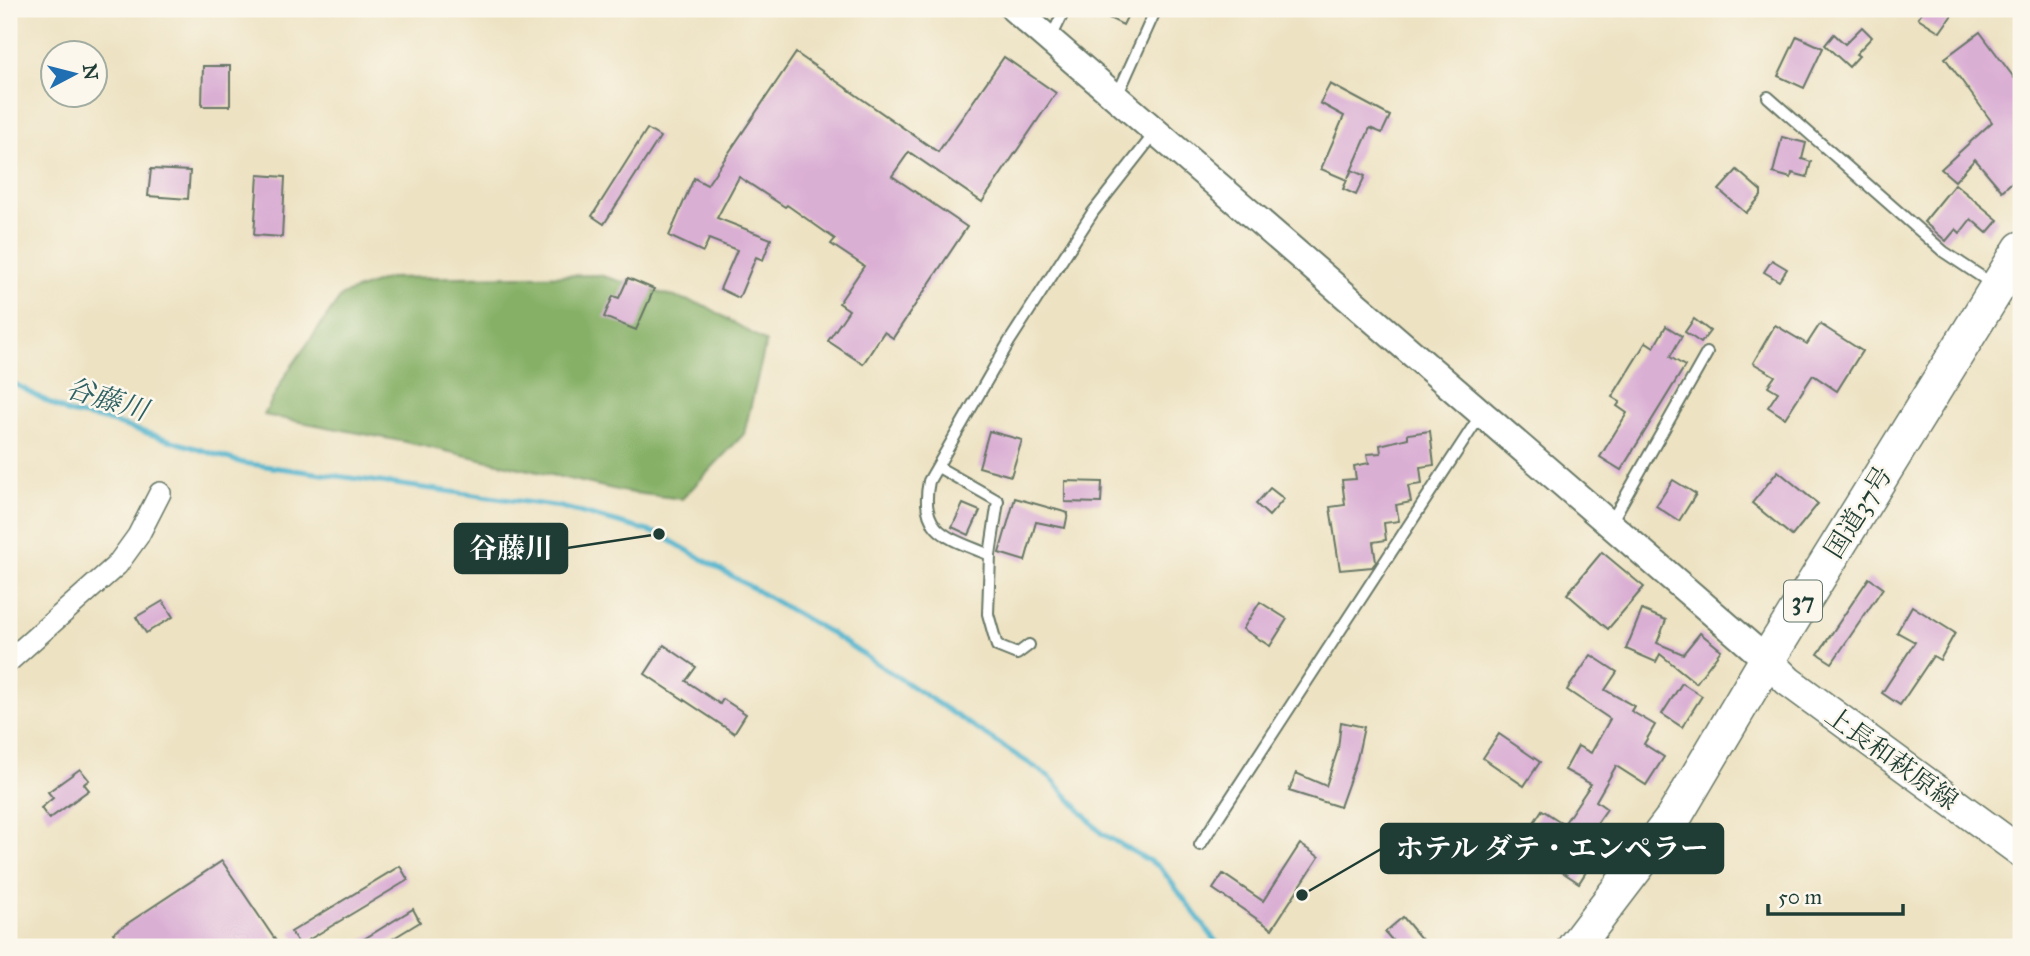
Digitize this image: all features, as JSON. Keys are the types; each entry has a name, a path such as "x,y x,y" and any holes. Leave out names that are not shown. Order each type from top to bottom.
{"highway":[{"name":"国道37号","path":"1575,947 1674,817 1767,660 2021,248"}],"main road":[{"name":"上長和萩原線","path":"1767,660 1788,681 2021,852"}],"street":[{"path":"1014,9 1767,660"},
{"path":"9,661 117,565 138,536 160,493"}],"lane":[{"path":"1050,40 1065,9"},
{"path":"1117,97 1156,9"},
{"path":"1768,97 1944,252 1997,287"},
{"path":"990,555 950,539 933,526 924,505 929,481 1037,299 1093,212 1156,131"},
{"path":"1610,524 1707,353"},
{"path":"1200,845 1482,413"},
{"path":"938,467 998,500 990,555 988,614 997,646 1017,654 1029,645"}],"green space":[{"path":"599,275 706,306 766,342 744,434 682,499 626,492 406,442 264,415 286,374 342,295 389,278"}],"building":[{"path":"1091,9 1131,9 1123,25"},
{"path":"1924,9 1956,9 1940,32 1918,18"},
{"path":"1862,27 1872,37 1856,54 1859,56 1849,67 1825,45 1834,34 1845,44"},
{"path":"1980,32 2021,87 2021,174 2002,191 1975,159 1955,181 1941,169 1992,122 1945,58"},
{"path":"1797,36 1823,48 1804,88 1778,76"},
{"path":"796,53 938,152 1004,57 1056,93 982,202 909,152 892,176 967,227 893,338 884,332 863,364 828,341 849,310 839,303 864,266 831,244 835,239 787,205 785,207 739,177 717,218 771,239 763,260 756,257 739,298 720,289 737,250 709,239 703,252 669,236 694,178 707,185"},
{"path":"203,66 230,66 230,106 202,106"},
{"path":"1330,84 1390,116 1382,133 1370,128 1348,178 1352,170 1365,176 1356,195 1343,189 1347,180 1321,169 1344,116 1320,103"},
{"path":"647,129 660,137 604,224 592,216"},
{"path":"1782,137 1806,143 1802,159 1811,162 1807,177 1792,173 1791,178 1773,173"},
{"path":"151,169 190,171 188,199 148,196"},
{"path":"1737,170 1761,191 1761,196 1746,213 1719,190"},
{"path":"258,175 285,177 282,237 254,235"},
{"path":"1955,184 1998,220 1987,233 1971,219 1960,233 1956,229 1946,241 1924,222"},
{"path":"1772,260 1787,269 1779,281 1764,272"},
{"path":"628,278 654,289 636,330 604,317 613,296 619,298"},
{"path":"1694,319 1710,331 1701,343 1685,332"},
{"path":"1820,324 1862,351 1837,391 1813,375 1785,418 1768,407 1778,392 1768,386 1775,376 1753,363 1775,325 1807,344"},
{"path":"1666,326 1682,336 1670,357 1685,366 1621,470 1600,457 1627,413 1617,406 1620,402 1612,397 1646,342 1654,347"},
{"path":"989,431 1022,440 1011,476 979,467"},
{"path":"1430,431 1434,465 1420,467 1422,484 1408,486 1411,502 1396,505 1399,521 1384,523 1386,540 1373,542 1376,562 1372,567 1340,570 1330,507 1345,505 1342,480 1356,479 1354,466 1369,463 1367,454 1381,453 1380,445 1408,438 1408,434"},
{"path":"1778,471 1818,504 1792,536 1752,503"},
{"path":"1673,480 1696,494 1679,521 1656,506"},
{"path":"1065,481 1102,482 1101,503 1065,502"},
{"path":"1270,488 1284,499 1269,516 1256,504"},
{"path":"1015,498 1068,513 1065,528 1036,522 1025,561 999,553"},
{"path":"963,504 980,511 969,535 952,527"},
{"path":"1602,552 1644,587 1608,629 1567,594"},
{"path":"1869,578 1883,588 1832,663 1818,654"},
{"path":"163,601 173,617 146,633 136,617"},
{"path":"1260,602 1287,619 1270,646 1243,629"},
{"path":"1912,606 1955,633 1940,660 1933,656 1900,705 1882,693 1915,642 1897,632"},
{"path":"1642,610 1666,620 1657,643 1683,654 1700,633 1721,650 1696,683 1660,654 1656,662 1626,649"},
{"path":"664,645 696,667 686,681 720,704 723,699 746,714 734,733 645,674"},
{"path":"1591,655 1617,672 1605,690 1634,706 1631,711 1655,725 1644,744 1664,757 1646,785 1616,766 1596,801 1607,809 1586,839 1601,848 1579,883 1520,844 1542,810 1564,824 1591,784 1565,770 1578,746 1591,753 1610,719 1567,690"},
{"path":"1682,683 1702,696 1682,727 1662,714"},
{"path":"1341,722 1364,727 1357,759 1340,807 1289,791 1296,773 1326,786 1338,749"},
{"path":"1499,734 1540,762 1524,786 1483,758"},
{"path":"80,769 89,780 84,784 89,790 49,819 41,808 53,798 48,792"},
{"path":"1300,844 1319,857 1272,929 1213,889 1223,874 1263,901"},
{"path":"222,861 280,947 122,947 113,933"},
{"path":"400,866 408,880 300,945 291,932"},
{"path":"413,909 420,922 379,947 351,947"},
{"path":"1403,917 1428,947 1398,947 1385,932"}],"waterway":[{"name":"谷藤川","path":"9,381 69,413 105,420 243,463 561,507 659,534 832,634 1050,777 1101,833 1160,867 1220,947"}],"place":[{"name":"谷藤川","path":"659,534"},
{"name":"ホテル ダテ・エンペラー","path":"1302,895"}]}
